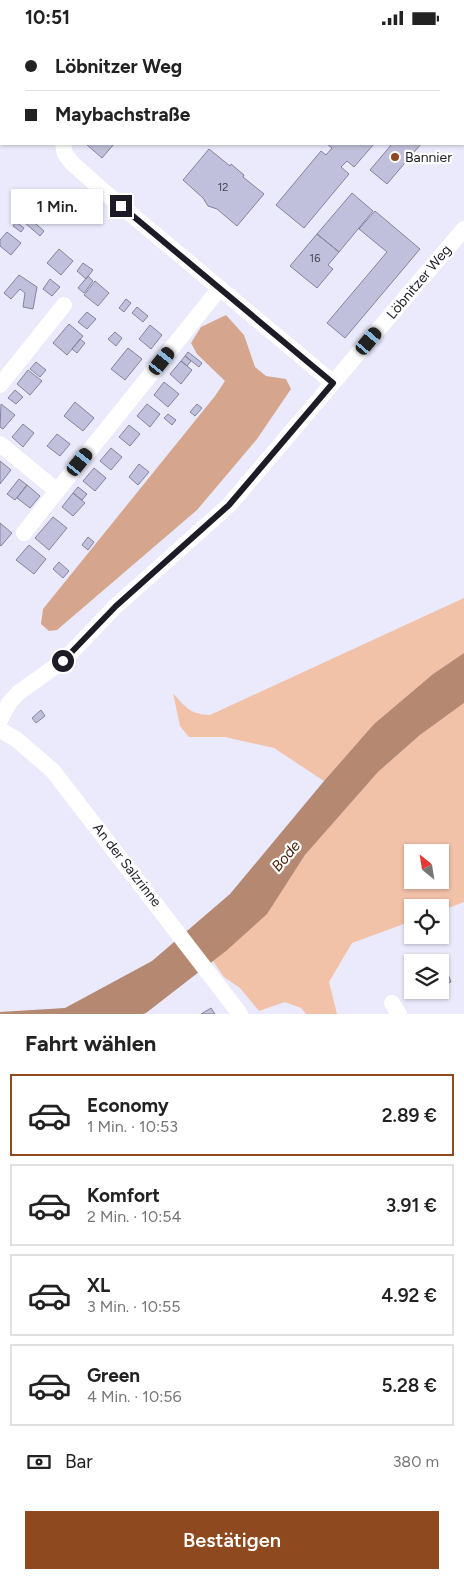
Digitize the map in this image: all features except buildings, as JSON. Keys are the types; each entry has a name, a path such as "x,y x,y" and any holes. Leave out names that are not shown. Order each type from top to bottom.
{"street":[{"path":"63,145 65,154 72,163 107,195 333,383"},
{"name":"Löbnitzer Weg","path":"0,720 9,703 18,693 63,661 116,606 229,505 464,229"},
{"path":"24,533 220,288"},
{"path":"0,385 64,305"},
{"path":"0,444 57,491"},
{"name":"An der Salzrinne","path":"0,730 16,739 53,771 239,1012"}],"shaded area":[{"path":"226,315 244,335 255,367 266,376 286,379 291,389 257,439 197,510 57,630 49,631 41,624 43,609 215,396 225,381 197,354 191,343 201,327"},
{"path":"464,598 464,653 433,674 374,724 324,781 274,748 225,737 189,737 180,726 173,693 181,703 193,712 210,715"},
{"path":"464,703 464,902 449,908 449,899 404,899 404,924 352,943 329,982 337,1014 306,1014 301,1008 285,1002 259,1011 240,988 224,977 213,961 266,914 305,855 378,772 420,735"}],"water":[{"name":"Bode","path":"464,653 464,703 420,735 378,772 305,855 267,914 226,951 143,1014 0,1014 0,1012 65,1008 152,961 230,894 374,724 433,674"}],"place":[{"name":"Bannier","path":"395,157"}],"route":[{"path":"63,661 116,606 229,505 333,383 121,206"}]}
